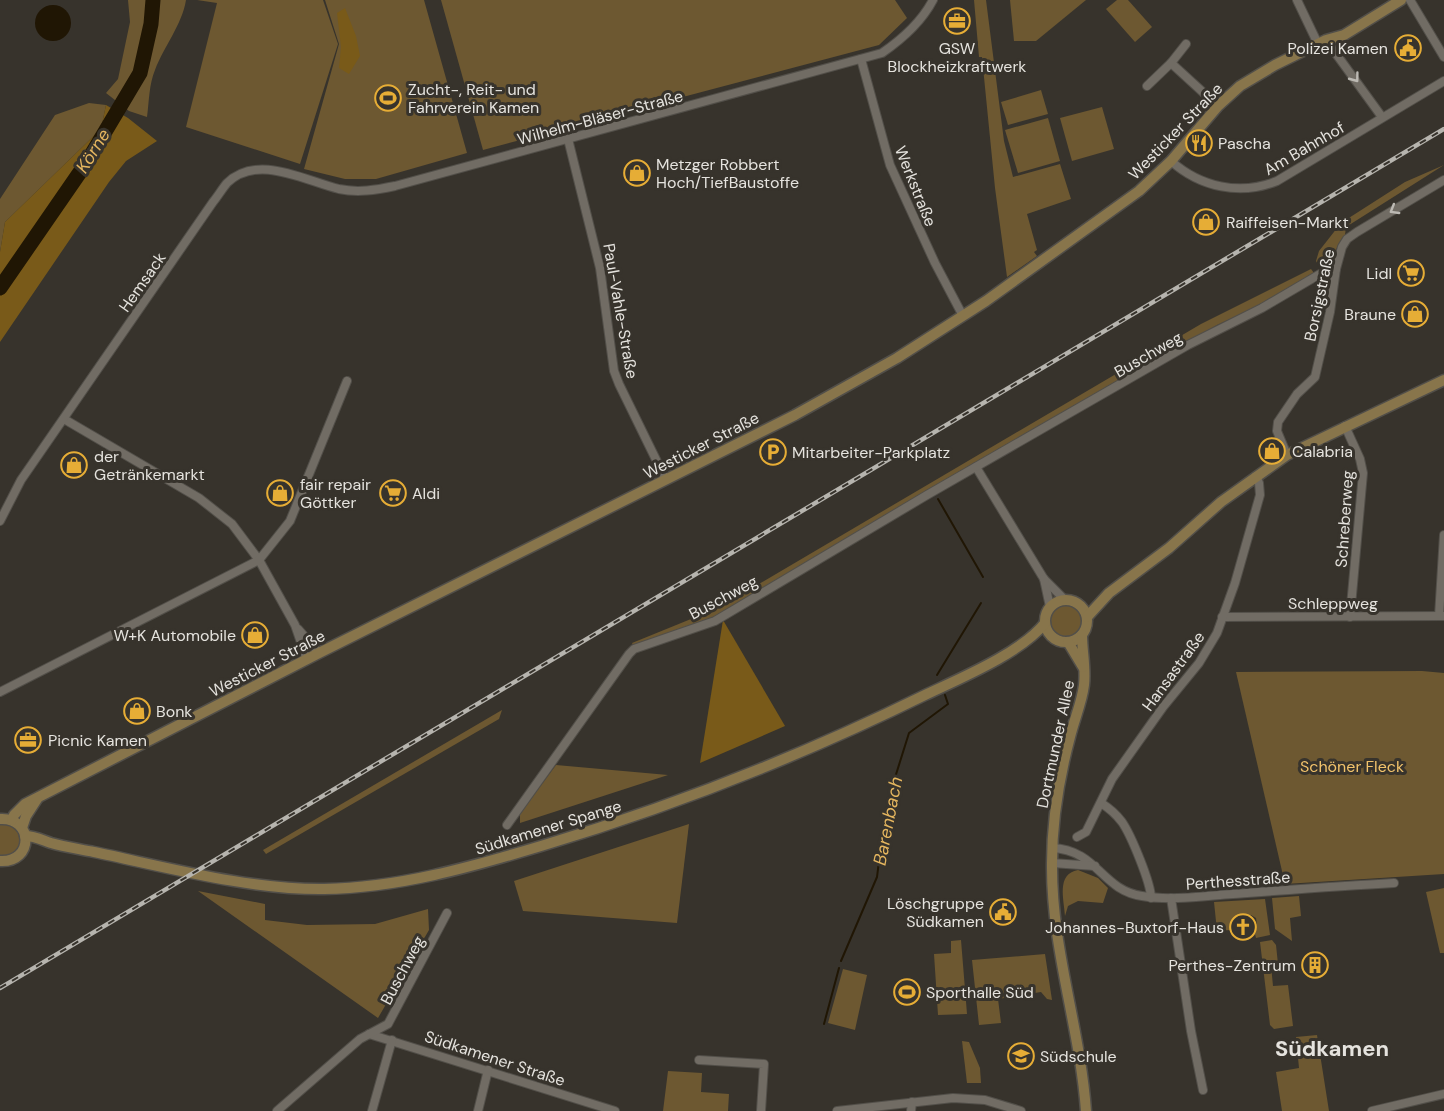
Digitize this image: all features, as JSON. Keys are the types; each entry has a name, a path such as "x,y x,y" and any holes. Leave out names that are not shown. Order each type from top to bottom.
{"street":[{"name":"Wilhelm-Bläser-Straße","path":"251,171 269,170 340,189 364,191 394,186 882,53 894,45 917,22 928,10 933,0"},
{"path":"1297,0 1322,42 1382,117"},
{"name":"Westicker Straße","path":"6,820 25,804 855,382 963,316 1130,197 1171,161 1218,106 1256,76 1322,42 1344,35 1401,0"},
{"path":"1410,0 1444,57"},
{"path":"1147,86 1171,63 1186,44"},
{"name":"Werkstraße","path":"861,59 890,165 930,253 963,316"},
{"path":"1171,63 1218,106"},
{"name":"Am Bahnhof","path":"1171,161 1186,174 1202,181 1233,189 1253,189 1277,181 1444,81"},
{"name":"Paul-Vahle-Straße","path":"568,139 600,268 614,371 666,480"},
{"name":"Hemsack","path":"0,521 21,480 227,184 251,171"},
{"name":"Borsigstraße","path":"1287,455 1277,431 1278,422 1297,394 1315,377 1330,312 1341,247 1347,239 1444,180"},
{"name":"Buschweg","path":"507,825 634,649 715,621 1188,345 1262,308 1320,274 1336,269"},
{"path":"1024,644 1053,637 1068,642 1082,635 1087,617 1109,593 1169,548 1221,502 1256,476 1287,455 1444,380"},
{"path":"0,692 259,560 290,521 347,381"},
{"path":"64,419 199,498 231,524 259,560 295,625 307,660"},
{"name":"Schreberweg","path":"1345,426 1360,459 1362,473 1350,617"},
{"path":"976,467 1044,579 1065,600 1079,605 1087,617"},
{"name":"Hansastraße","path":"1077,837 1086,832 1112,779 1163,706 1199,663 1217,633 1235,583 1260,495 1256,476"},
{"path":"1442,616 1444,535"},
{"path":"1044,579 1050,608"},
{"path":"1079,605 1109,593"},
{"path":"1053,637 1046,623 1046,615 1055,603 1065,600"},
{"name":"Schleppweg","path":"1222,617 1442,616"},
{"path":"1024,644 1046,623"},
{"path":"295,625 319,653"},
{"name":"Dortmunder Allee","path":"1082,635 1083,691 1057,798 1052,863 1058,950 1078,1052 1086,1111"},
{"name":"Dortmunder Allee","path":"1068,642 1084,668"},
{"name":"Südkamener Spange","path":"23,832 50,842 220,878 282,887 357,888 421,878 566,839 714,788 870,722 956,681 1024,644"},
{"path":"0,861 17,858 24,848 23,832 26,816 37,799"},
{"path":"1101,802 1109,807 1123,823 1150,888 1151,898"},
{"path":"6,820 23,832"},
{"path":"24,848 50,842"},
{"name":"Perthesstraße","path":"1052,848 1073,851 1086,857 1118,888 1151,898 1394,883"},
{"path":"1052,863 1095,866"},
{"path":"1171,898 1191,1031 1203,1090"},
{"name":"Buschweg","path":"277,1111 360,1039 388,1024 447,913"},
{"name":"Südkamener Straße","path":"371,1033 615,1111"},
{"path":"372,1111 392,1040"},
{"path":"699,1060 764,1064 761,1111"},
{"path":"478,1111 488,1070"},
{"path":"1372,1111 1444,1094"},
{"path":"837,1111 965,1098 986,1100 1021,1111"},
{"path":"911,1111 912,1102"}],"green space":[{"path":"128,0 186,0 181,18 153,75 147,117 129,111 106,93 118,79 130,22"},
{"path":"197,0 323,0 338,44 300,164 186,127 217,3"},
{"name":"Zucht-, Reit- und Fahrverein Kamen","path":"325,0 424,0 467,153 376,179 345,179 304,169 339,44"},
{"path":"441,0 895,0 907,18 879,45 483,150"},
{"path":"974,0 986,0 1004,141 1013,177 1060,164 1071,199 1027,214 1037,250 1034,252 1037,256 1007,277 995,188 982,57 979,57"},
{"path":"1010,0 1086,0 1036,41 1014,41"},
{"path":"1117,0 1128,0 1152,27 1135,42 1106,9"},
{"path":"1041,90 1048,114 1008,125 1001,102"},
{"path":"89,103 106,105 101,129 5,222 0,252 0,199 55,115"},
{"path":"1102,107 1114,149 1072,161 1060,118"},
{"path":"1048,118 1060,161 1018,173 1005,130"},
{"path":"1444,165 1346,227 1345,235 1333,256 1320,268 1316,261 1319,251 1341,223 1405,182"},
{"path":"1311,269 1314,273 1258,306 1217,325 1023,435 720,615 634,647 632,643 718,608 1201,324"},
{"path":"1066,605 1077,610 1082,621 1077,632 1066,637 1055,632 1050,621 1055,610"},
{"name":"Schöner Fleck","path":"1422,671 1444,673 1444,874 1285,884 1236,672"},
{"path":"502,710 499,719 266,854 263,850"},
{"path":"556,765 668,775 520,823 520,814"},
{"path":"0,824 10,825 19,833 19,847 14,853 0,855"},
{"path":"689,824 677,923 523,911 514,881"},
{"path":"1078,870 1098,878 1108,888 1103,903 1078,901 1068,906 1065,916 1064,882 1071,872"},
{"path":"1444,888 1444,953 1440,953 1426,892"},
{"path":"198,891 265,904 265,920 307,925 375,924 428,909 429,930 378,1018"},
{"path":"1299,896 1301,916 1290,918 1292,941 1275,929 1272,898"},
{"path":"1265,899 1270,935 1256,938 1253,926 1257,924 1256,918 1251,915 1233,919 1233,927 1230,930 1217,931 1214,902"},
{"path":"961,940 967,1014 938,1015 934,954 951,953 951,941"},
{"path":"1272,940 1276,945 1278,964 1271,965 1273,986 1288,985 1293,1026 1274,1029 1270,1025 1260,942"},
{"path":"1045,954 1052,1000 1047,999 1041,992 998,999 1001,1023 979,1025 972,960"},
{"path":"843,969 867,975 855,1030 828,1023"},
{"path":"1317,1035 1329,1111 1282,1111 1276,1072 1299,1068 1296,1037"},
{"path":"962,1041 969,1042 980,1068 981,1083 967,1083"},
{"path":"668,1071 702,1073 701,1092 729,1094 728,1111 663,1111"}],"shaded area":[{"path":"53,5 66,10 71,23 66,36 53,41 40,36 35,23 40,10"},
{"path":"345,8 356,36 360,56 349,74 339,68 341,47 337,13"},
{"path":"106,105 128,118 157,141 126,161 109,182 0,342 0,252 5,222 101,129"},
{"path":"723,620 785,726 700,763"}],"waterway":[{"name":"Körne","path":"0,288 87,162 140,73 151,24 153,0"},
{"name":"Barenbach","path":"938,499 983,577"},
{"name":"Barenbach","path":"937,675 981,603"},
{"name":"Barenbach","path":"841,961 877,877 882,837 893,784 909,733 948,704 945,695"},
{"name":"Barenbach","path":"824,1024 839,968"}],"railway":[{"path":"0,988 1444,129"}],"place":[{"name":"GSW Blockheizkraftwerk","path":"957,21"},
{"name":"Polizei Kamen","path":"1408,48"},
{"name":"Zucht-, Reit- und Fahrverein Kamen","path":"388,98"},
{"name":"Pascha","path":"1199,143"},
{"name":"Metzger Robbert Hoch/TiefBaustoffe","path":"637,173"},
{"name":"Raiffeisen-Markt","path":"1206,222"},
{"name":"Lidl","path":"1411,273"},
{"name":"Braune","path":"1415,314"},
{"name":"Calabria","path":"1272,451"},
{"name":"Mitarbeiter-Parkplatz","path":"773,452"},
{"name":"der Getränkemarkt","path":"74,465"},
{"name":"fair repair Göttker","path":"280,493"},
{"name":"Aldi","path":"393,493"},
{"name":"W+K Automobile","path":"255,635"},
{"name":"Bonk","path":"137,711"},
{"name":"Picnic Kamen","path":"28,740"},
{"name":"Löschgruppe Südkamen","path":"1003,912"},
{"name":"Johannes-Buxtorf-Haus","path":"1243,927"},
{"name":"Perthes-Zentrum","path":"1315,965"},
{"name":"Sporthalle Süd","path":"907,992"},
{"name":"Südschule","path":"1021,1056"}],"district":[{"name":"Südkamen","path":"1332,1048"}]}
